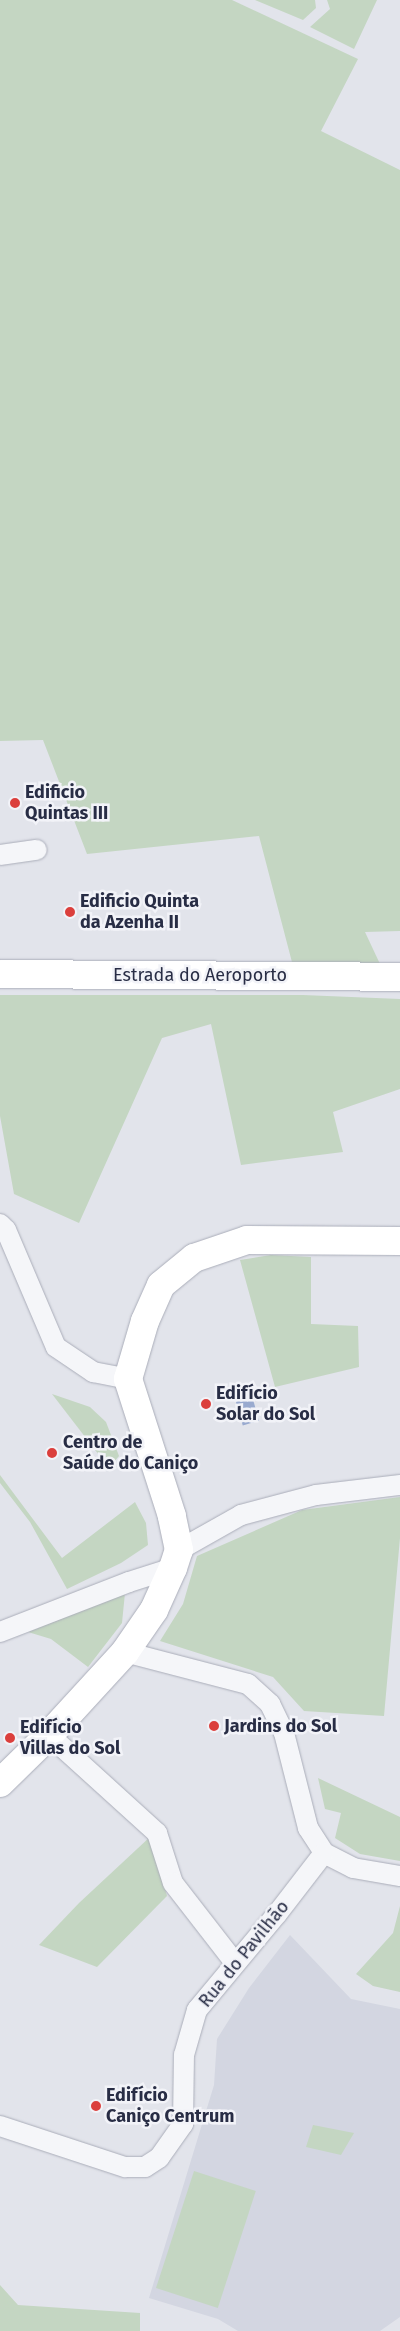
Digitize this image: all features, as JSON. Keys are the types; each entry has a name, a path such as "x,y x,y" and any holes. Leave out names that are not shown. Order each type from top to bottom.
{"street":[{"path":"0,856 37,850"},
{"name":"Estrada do Aeroporto","path":"0,974 400,976"},
{"path":"0,1224 6,1230 56,1347 93,1372 128,1379"},
{"path":"0,1783 49,1735 125,1652 154,1610 176,1559 172,1516 128,1379 145,1321 161,1285 194,1258 247,1240 400,1241"},
{"path":"0,1632 129,1582 176,1559 241,1515 316,1494 400,1485"},
{"path":"125,1652 248,1684 270,1704 284,1733 308,1828 324,1854 353,1868 400,1876"},
{"path":"49,1735 157,1833 173,1883 235,1963"},
{"name":"Rua do Pavilhão","path":"0,2126 125,2167 145,2167 159,2158 182,2124 184,2055 197,2010 278,1914 324,1854"}],"shaded area":[{"path":"290,1935 351,1999 400,2009 400,2317 380,2331 238,2331 218,2319 149,2298 214,2085 217,2039 249,1988"}],"green space":[{"path":"0,0 232,0 358,59 321,131 400,170 400,931 365,932 380,964 293,966 259,836 87,854 43,740 0,741"},
{"path":"255,0 315,0 316,8 303,20"},
{"path":"327,0 377,0 354,49 310,27 330,9"},
{"path":"0,995 303,995 400,999 400,1089 333,1112 343,1152 241,1165 211,1024 162,1038 79,1223 14,1194 0,1116"},
{"path":"271,1255 311,1257 311,1324 358,1326 359,1367 275,1387 240,1260"},
{"path":"52,1394 90,1407 106,1422 119,1456 109,1468"},
{"path":"0,1475 62,1558 135,1502 146,1523 148,1545 121,1563 67,1589 30,1522 0,1483"},
{"path":"400,1497 400,1538 384,1716 304,1711 273,1677 160,1641 183,1604 197,1556 302,1510"},
{"path":"125,1593 122,1623 88,1667 51,1639 28,1632"},
{"path":"318,1778 400,1817 400,1861 360,1854 335,1838 341,1813 325,1809"},
{"path":"151,1836 167,1896 97,1967 39,1945 79,1903"},
{"path":"400,1906 400,1992 373,1986 356,1974 393,1933"},
{"path":"313,2125 354,2133 341,2155 306,2147"},
{"path":"194,2171 256,2191 218,2308 156,2288"},
{"path":"0,2285 18,2305 140,2313 140,2331 0,2331"}],"water":[{"path":"250,1389 259,1421 243,1425 234,1394"}],"place":[{"name":"Edificio Quintas III","path":"15,803"},
{"name":"Edificio Quinta da Azenha II","path":"70,912"},
{"name":"Edifício Solar do Sol","path":"206,1404"},
{"name":"Centro de Saúde do Caniço","path":"52,1453"},
{"name":"Jardins do Sol","path":"214,1726"},
{"name":"Edifício Villas do Sol","path":"10,1738"},
{"name":"Edifício Caniço Centrum","path":"96,2106"}]}
